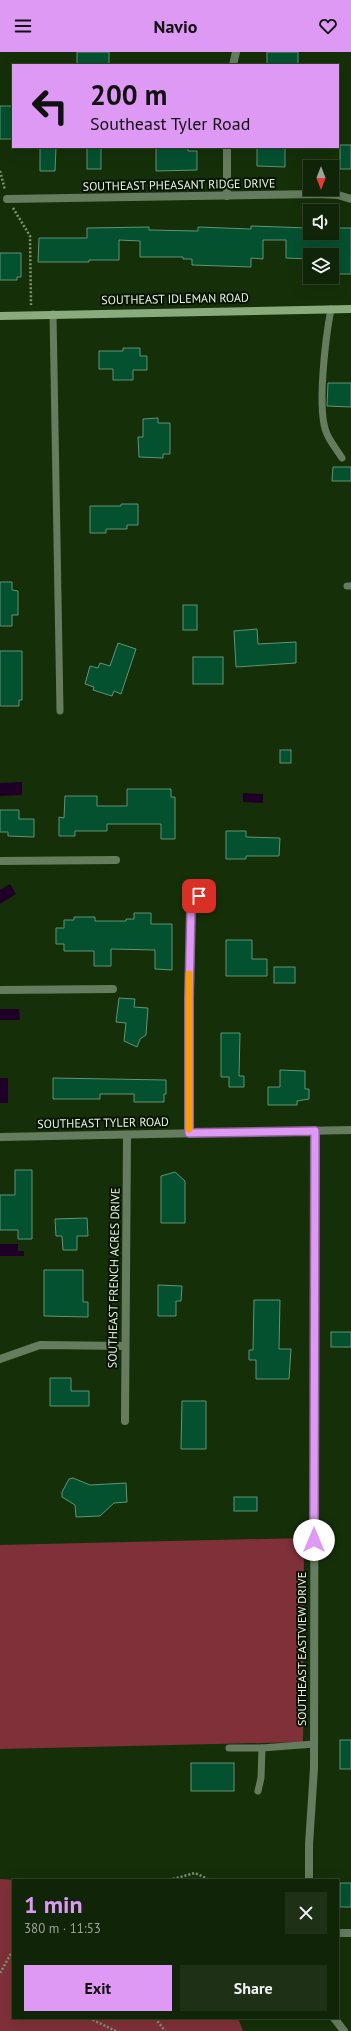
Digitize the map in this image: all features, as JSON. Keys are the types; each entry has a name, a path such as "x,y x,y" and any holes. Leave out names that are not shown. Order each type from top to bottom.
{"main road":[{"name":"SOUTHEAST IDLEMAN ROAD","path":"0,316 351,309"}],"street":[{"path":"232,64 236,52"},
{"path":"227,148 227,196"},
{"name":"SOUTHEAST PHEASANT RIDGE DRIVE","path":"7,199 317,194 338,195 351,199"},
{"path":"0,861 116,860"},
{"path":"189,1133 189,998 191,909 199,896"},
{"path":"0,990 113,989"},
{"name":"SOUTHEAST TYLER ROAD","path":"0,1137 351,1130"},
{"name":"SOUTHEAST EASTVIEW DRIVE","path":"309,1879 309,1845 314,1744 315,1131"},
{"name":"SOUTHEAST FRENCH ACRES DRIVE","path":"125,1422 127,1135"},
{"path":"0,1359 40,1345 125,1346"},
{"path":"339,1933 351,1933"},
{"path":"335,2019 344,2031"}],"lane":[{"path":"331,309 325,344 323,412 326,434 342,458"},
{"path":"53,314 60,712"},
{"path":"229,1748 262,1748 314,1744"},
{"path":"258,1791 261,1778 262,1748"}],"path":[{"path":"0,171 7,199 30,236 32,315"},
{"path":"171,1879 195,1873 208,1879"},
{"path":"0,1973 12,1952"},
{"path":"91,2019 116,2031"},
{"path":"156,2019 166,2031"}],"shaded area":[{"path":"22,782 22,795 0,796 0,783"},
{"path":"243,793 263,794 263,803 243,802"},
{"path":"10,884 16,894 0,904 0,890"},
{"path":"0,1009 19,1009 20,1020 0,1020"},
{"path":"0,1078 8,1078 8,1103 0,1103"},
{"path":"0,1244 18,1244 18,1251 24,1251 24,1256 0,1256"},
{"path":"304,1538 303,1742 0,1749 0,1545"},
{"path":"0,1879 12,1880 12,2019 238,2019 243,2031 0,2031"}],"building":[{"path":"77,52 109,52 109,64 77,64"},
{"path":"267,52 298,52 298,64 267,64"},
{"path":"0,106 12,106 12,139 0,139"},
{"path":"340,145 351,145 351,169 340,169"},
{"path":"40,148 56,148 55,171 40,171"},
{"path":"87,148 101,148 101,169 87,169"},
{"path":"156,148 188,148 188,151 197,151 197,170 156,171"},
{"path":"257,148 285,148 285,167 257,166"},
{"path":"251,226 303,228 303,240 339,240 339,228 351,228 351,274 339,274 339,248 303,248 303,259 286,258 286,240 263,240 263,259 251,258 251,267 192,265 192,259 183,259 183,257 140,257 140,241 119,240 119,260 89,260 89,262 38,262 39,238 87,238 87,228 149,227 149,230 198,231 198,227 251,229"},
{"path":"0,253 21,253 21,277 17,277 17,280 0,280"},
{"path":"123,348 140,348 140,356 147,356 147,370 133,370 133,380 113,380 113,369 99,369 99,351 123,351"},
{"path":"328,383 351,383 351,407 327,406"},
{"path":"158,418 158,423 170,423 170,454 163,454 163,458 139,457 138,437 143,437 143,419"},
{"path":"333,467 351,467 351,481 332,481"},
{"path":"121,504 138,504 138,525 127,525 127,529 106,529 106,533 90,533 90,506 121,506"},
{"path":"0,582 12,582 12,590 18,591 18,615 12,615 12,626 0,626"},
{"path":"183,605 197,605 197,630 183,630"},
{"path":"257,629 258,644 296,642 296,663 236,667 234,631"},
{"path":"118,643 136,649 121,694 114,691 112,696 93,690 94,687 85,684 90,666 98,668 100,663 110,666"},
{"path":"0,651 22,651 22,700 19,700 19,706 0,706"},
{"path":"193,657 223,657 223,684 193,684"},
{"path":"280,750 291,750 291,763 280,763"},
{"path":"127,789 171,789 171,797 175,797 175,839 161,839 161,824 107,824 107,831 75,831 75,836 59,836 59,817 64,818 65,796 97,796 97,806 127,806"},
{"path":"0,810 19,810 19,819 34,819 34,837 8,836 8,832 0,832"},
{"path":"226,831 246,831 246,837 280,838 279,856 246,856 246,859 226,859"},
{"path":"134,913 151,913 151,924 172,924 172,970 155,969 155,950 111,949 111,966 94,966 94,951 64,951 64,944 56,944 56,928 64,928 64,920 74,920 74,917 95,917 95,921 126,921 126,919 134,919"},
{"path":"226,940 252,940 252,959 267,959 267,976 226,976"},
{"path":"274,967 295,967 295,983 274,983"},
{"path":"119,998 135,999 134,1007 148,1008 146,1035 140,1039 137,1047 124,1041 126,1023 116,1022"},
{"path":"221,1033 240,1033 239,1076 244,1076 244,1087 229,1087 229,1077 221,1077"},
{"path":"280,1070 305,1071 305,1089 309,1089 309,1099 297,1101 297,1105 268,1105 268,1087 280,1087"},
{"path":"53,1078 166,1080 166,1094 164,1094 164,1102 134,1102 134,1094 100,1094 100,1099 53,1099"},
{"path":"15,1170 32,1170 32,1239 18,1239 18,1230 0,1230 0,1195 15,1195"},
{"path":"175,1172 185,1181 185,1223 161,1223 161,1176"},
{"path":"87,1218 88,1236 77,1236 77,1250 63,1250 62,1236 56,1236 55,1219"},
{"path":"44,1270 83,1270 83,1302 88,1302 88,1317 44,1316"},
{"path":"158,1285 182,1286 181,1301 176,1301 176,1316 158,1316"},
{"path":"254,1300 280,1300 279,1349 291,1349 289,1379 256,1379 256,1360 249,1360 249,1350 253,1350"},
{"path":"331,1332 351,1332 351,1347 331,1347"},
{"path":"50,1378 71,1378 71,1391 89,1391 89,1406 50,1406"},
{"path":"182,1401 206,1401 206,1449 181,1449"},
{"path":"73,1478 90,1485 126,1483 127,1502 114,1503 100,1516 76,1517 75,1505 62,1497 62,1492 69,1479"},
{"path":"234,1497 257,1497 257,1511 234,1511"},
{"path":"340,1740 351,1740 351,1769 340,1769"},
{"path":"191,1763 234,1763 234,1791 191,1791"},
{"path":"340,1883 351,1883 351,1907 340,1907"}],"slow traffic":[{"path":"189,974 189,1129"}],"route":[{"path":"199,896 191,909 189,998 189,1133 315,1131 314,1540"}]}
